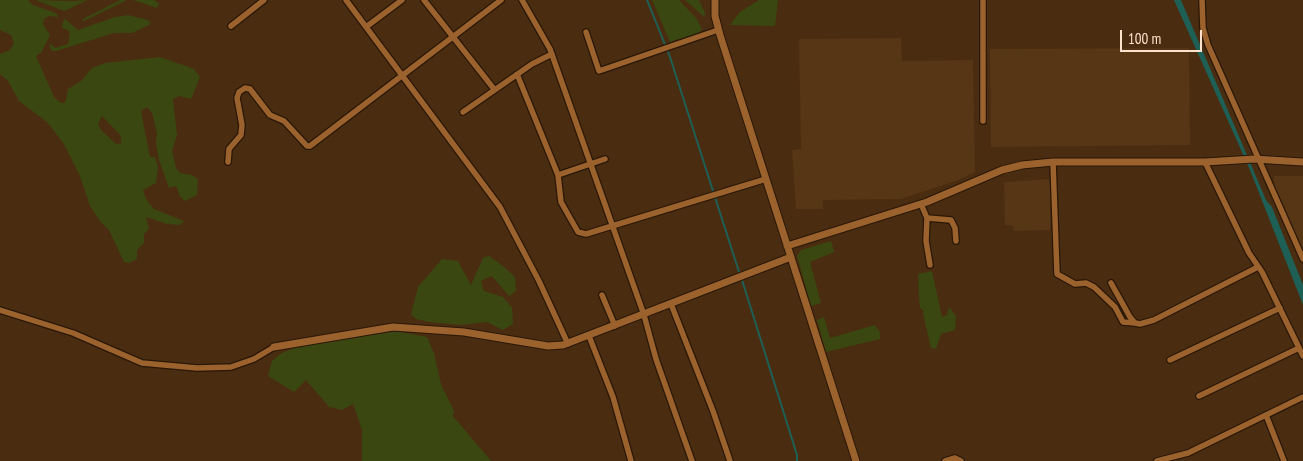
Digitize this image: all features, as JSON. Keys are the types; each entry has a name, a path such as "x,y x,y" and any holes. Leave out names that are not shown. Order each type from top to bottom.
{"street":[{"path":"231,26 264,0"},
{"path":"346,0 404,75 500,207 539,281 568,344"},
{"path":"366,27 402,0"},
{"path":"424,0 494,89"},
{"path":"228,162 228,149 240,135 242,125 238,98 239,92 245,88 250,89 270,115 284,121 307,146 310,146 501,0"},
{"path":"522,0 544,36 552,54 644,315 656,359 692,461"},
{"path":"715,0 715,16 718,30 856,461"},
{"path":"983,0 983,121"},
{"path":"1202,0 1202,28 1208,45 1257,160 1303,259"},
{"path":"586,32 599,70 662,51 718,30"},
{"path":"463,112 517,74 552,54"},
{"path":"517,74 558,175 561,202 578,232 586,234 766,179"},
{"path":"558,175 605,159"},
{"path":"787,246 921,204 1002,170 1022,165 1053,162 1257,160 1303,162"},
{"path":"1053,162 1057,274 1075,284 1086,283 1094,288 1115,307 1122,322 1140,324 1154,320 1258,267"},
{"path":"1205,162 1249,253 1280,308 1303,356"},
{"path":"921,204 928,218 926,241 930,265"},
{"path":"928,218 951,220 955,228 956,242"},
{"path":"0,310 73,333 142,363 197,368 231,367 254,359 274,347 393,327 470,332 548,346 568,344 790,257"},
{"path":"1110,283 1135,323"},
{"path":"602,295 615,326"},
{"path":"670,304 713,411 730,461"},
{"path":"1170,360 1280,308"},
{"path":"589,336 613,397 631,461"},
{"path":"1199,396 1299,348"},
{"path":"1157,461 1188,453 1303,398"},
{"path":"1266,415 1284,461"},
{"path":"945,461 954,458 961,461"}],"shaded area":[{"path":"901,38 902,61 973,60 975,172 956,181 901,199 823,200 823,209 796,209 792,150 801,149 799,39"},
{"path":"1189,48 1190,145 991,147 990,49"},
{"path":"1274,176 1303,176 1303,251 1274,184"},
{"path":"1051,179 1050,230 1014,231 1013,226 1005,225 1004,182"}],"green space":[{"path":"0,0 28,0 33,5 56,13 58,17 49,16 44,19 43,24 50,35 41,53 36,56 54,97 61,103 65,103 68,89 81,81 92,68 105,63 160,57 194,69 200,77 191,99 179,96 173,99 177,135 172,151 176,168 180,173 192,175 198,179 197,195 185,201 180,196 176,186 169,188 159,160 156,144 157,133 152,113 147,107 141,111 150,157 155,157 158,167 156,183 143,190 146,199 154,209 184,221 180,225 167,224 146,217 149,229 144,234 144,243 137,250 137,259 129,263 124,262 109,230 90,206 80,176 64,144 47,122 19,101 8,81 0,74 0,54 10,50 14,43 11,35 0,30","holes":["102,116 121,136 121,143 116,144 101,130 98,124"]},
{"path":"36,0 71,1 88,0 64,11"},
{"path":"120,0 127,0 82,22 83,19"},
{"path":"133,0 154,0 159,3 157,8"},
{"path":"652,0 679,0 696,18 702,29 699,33 670,42"},
{"path":"685,0 699,0 706,15 703,16"},
{"path":"759,0 778,0 775,26 730,25 740,12"},
{"path":"128,15 148,20 151,24 132,33 114,33 56,51 52,51 49,45 51,44 55,48 68,44 70,34 68,30 62,28 64,18 78,30 115,17"},
{"path":"831,241 834,252 810,262 821,303 811,306 797,256 801,250"},
{"path":"489,256 515,277 516,291 509,296 492,276 481,281 484,291 503,297 512,307 513,324 503,330 487,322 461,325 429,322 416,319 411,314 418,287 442,259 458,261 471,285 483,258"},
{"path":"932,271 942,317 947,315 949,307 956,316 955,330 941,334 936,349 931,348 923,314 924,311 920,308 919,297 918,274"},
{"path":"824,317 830,338 875,325 880,332 880,339 826,352 817,320"},
{"path":"395,331 427,337 434,353 441,384 454,411 453,416 491,461 362,461 362,430 353,404 342,410 329,407 306,380 294,392 268,376 272,361 280,354 296,347"}],"water":[{"path":"1174,0 1181,0 1266,200 1272,207 1303,285 1303,305 1250,170"}],"waterway":[{"path":"647,0 670,57 740,275"},
{"path":"742,280 797,455 797,461"}]}
